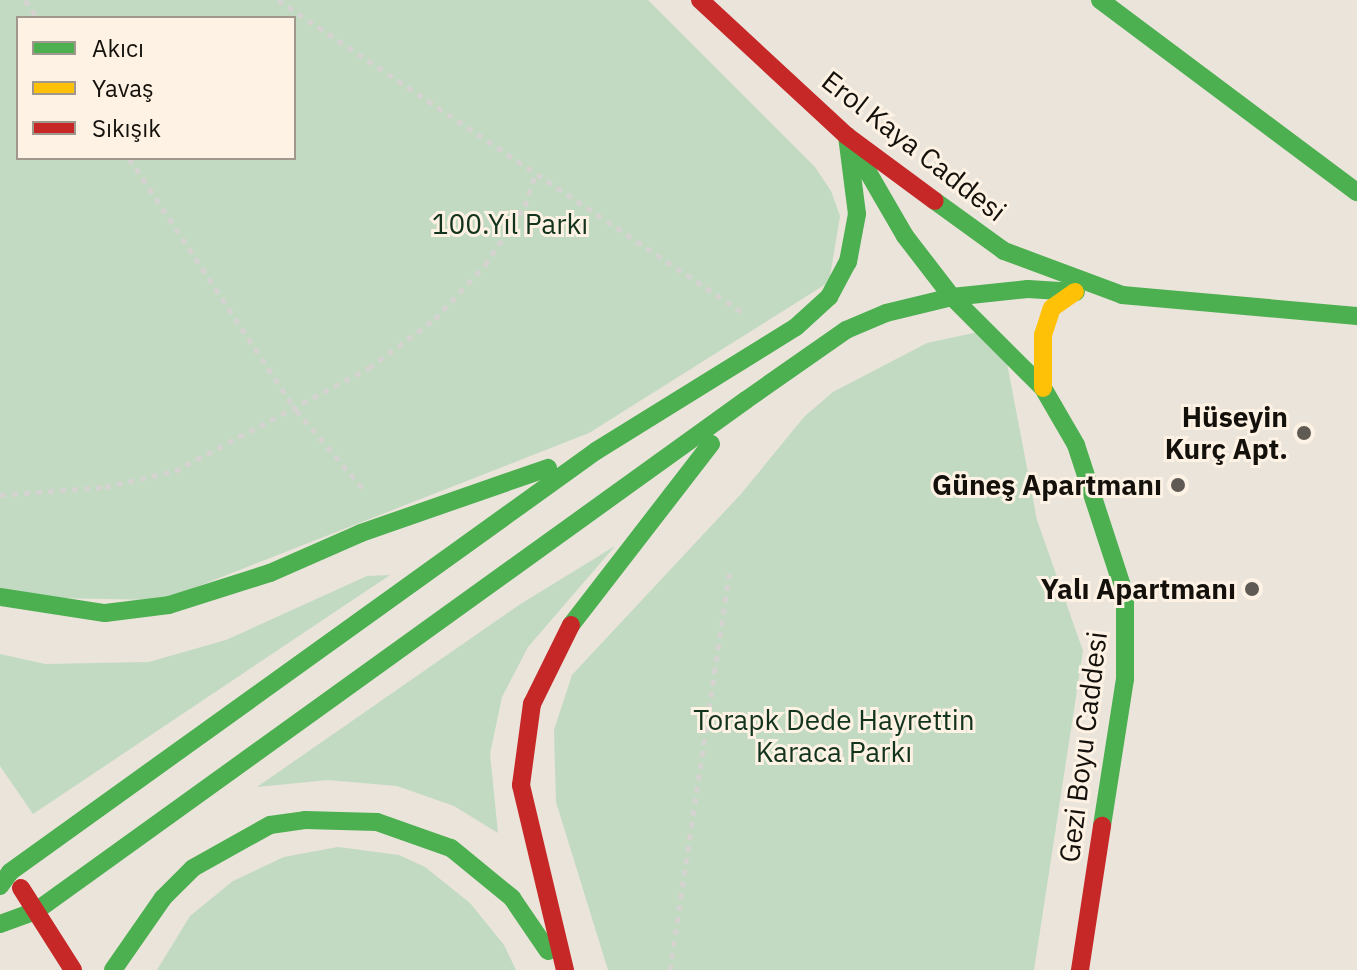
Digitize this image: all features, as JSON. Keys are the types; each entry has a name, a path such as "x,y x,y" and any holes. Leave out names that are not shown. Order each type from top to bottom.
{"main road":[{"name":"Erol Kaya Caddesi","path":"700,0 847,136 942,211 1004,251 1122,295 1357,316"},
{"path":"1100,0 1357,192"},
{"name":"Gezi Boyu Caddesi","path":"847,136 905,236 952,297 1043,388 1076,445 1125,595 1128,626 1121,711 1080,970"},
{"path":"5,879 596,451 779,337 829,297 848,262 857,214 847,136"},
{"path":"0,924 36,911 846,330 886,313 952,297 1028,289 1122,295"},
{"path":"1043,388 1043,335 1052,308 1075,292"},
{"path":"1338,315 1357,308"},
{"path":"562,970 529,835 521,785 522,743 532,704 572,624 746,400"},
{"path":"0,597 105,613 169,605 270,573 391,522 596,451"},
{"path":"113,970 163,898 193,868 270,825 340,818 415,832 482,869 512,898 562,970"},
{"path":"0,856 5,879 36,911 73,970"}],"path":[{"path":"278,0 779,337"},
{"path":"130,160 296,410 391,522"},
{"path":"0,495 105,487 175,471 296,410 369,368 435,319 485,265 525,206 536,173"},
{"path":"670,970 729,573"}],"green space":[{"name":"100.Yıl Parkı","path":"0,0 648,0 815,167 831,191 840,216 829,282 589,433 163,600 0,597"},
{"name":"Torapk Dede Hayrettin Karaca Parkı","path":"983,331 1002,337 1037,520 1083,651 1034,970 608,970 556,802 554,730 572,675 741,494 804,417 833,392 927,343"},
{"path":"615,546 528,647 502,697 490,754 498,833 454,806 397,786 328,780 257,787 519,605"},
{"path":"390,575 33,814 0,766 0,654 45,664 149,662 226,640 367,576"},
{"path":"338,847 399,855 425,867 470,903 504,945 516,970 157,970 190,916 233,881 284,857"}],"traffic: fast":[{"path":"1100,0 1357,192"},
{"path":"847,136 905,236 952,297 1043,388 1076,445 1125,595 1125,679 1102,826"},
{"path":"596,451 796,327 829,297 848,262 857,214 847,136"},
{"path":"935,201 1004,251 1122,295 1357,316"},
{"path":"746,400 846,330 886,313 952,297 1028,289 1076,292"},
{"path":"0,924 36,911 746,400"},
{"path":"571,625 711,444"},
{"path":"0,886 10,872 596,451"},
{"path":"0,597 105,613 169,605 270,573 361,533 548,468"},
{"path":"113,970 163,898 193,868 270,825 305,820 377,822 451,848 512,898 548,951"}],"traffic: slow":[{"path":"1043,388 1043,335 1052,308 1075,292"}],"traffic: jam":[{"path":"700,0 847,136 935,201"},
{"path":"565,970 521,785 532,704 571,625"},
{"path":"1080,970 1102,826"},
{"path":"21,888 73,970"}],"place":[{"name":"Hüseyin Kurç Apt.","path":"1304,433"},
{"name":"Güneş Apartmanı","path":"1178,485"},
{"name":"Yalı Apartmanı","path":"1252,589"}]}
